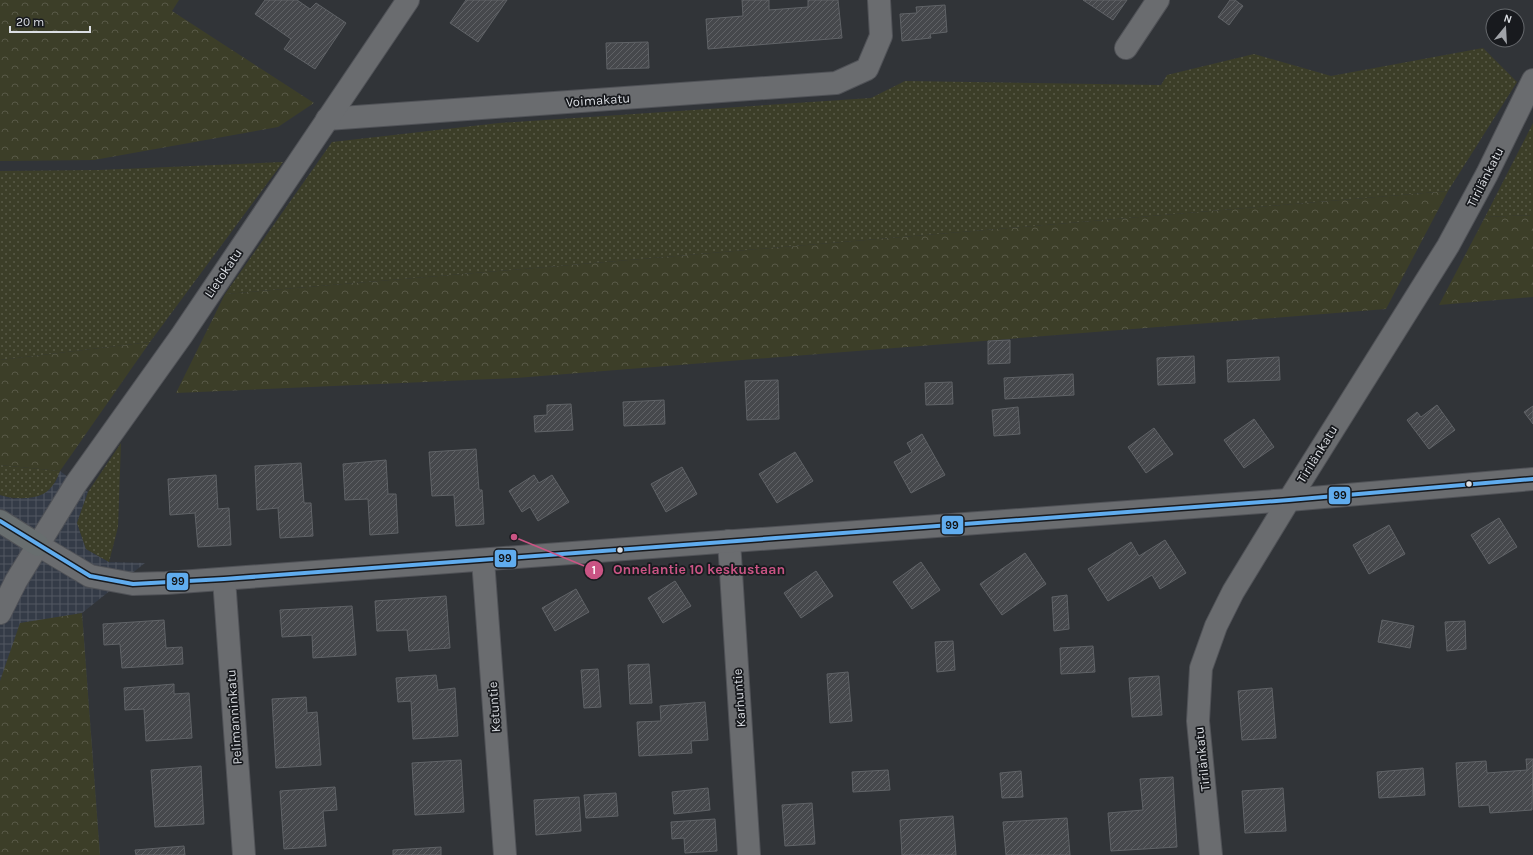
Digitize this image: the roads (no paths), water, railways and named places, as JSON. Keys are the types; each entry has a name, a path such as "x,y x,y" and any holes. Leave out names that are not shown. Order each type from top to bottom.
{"street":[{"name":"Lietokatu","path":"0,613 16,581 75,485 182,334 408,0"},
{"name":"Voimakatu","path":"327,119 836,83 867,69 881,36 878,0"},
{"path":"1126,48 1158,0"},
{"name":"Tirilänkatu","path":"1211,855 1198,720 1200,668 1216,626 1233,592 1289,500 1448,246 1487,174 1533,80"},
{"path":"0,521 90,576 133,584 224,579 1289,500 1533,479"},
{"name":"Karhuntie","path":"729,542 749,855"},
{"name":"Ketuntie","path":"483,560 505,855"},
{"name":"Pelimanninkatu","path":"224,579 244,855"}],"place":[{"name":"Onnelantie 10 keskustaan","path":"514,537"}]}
